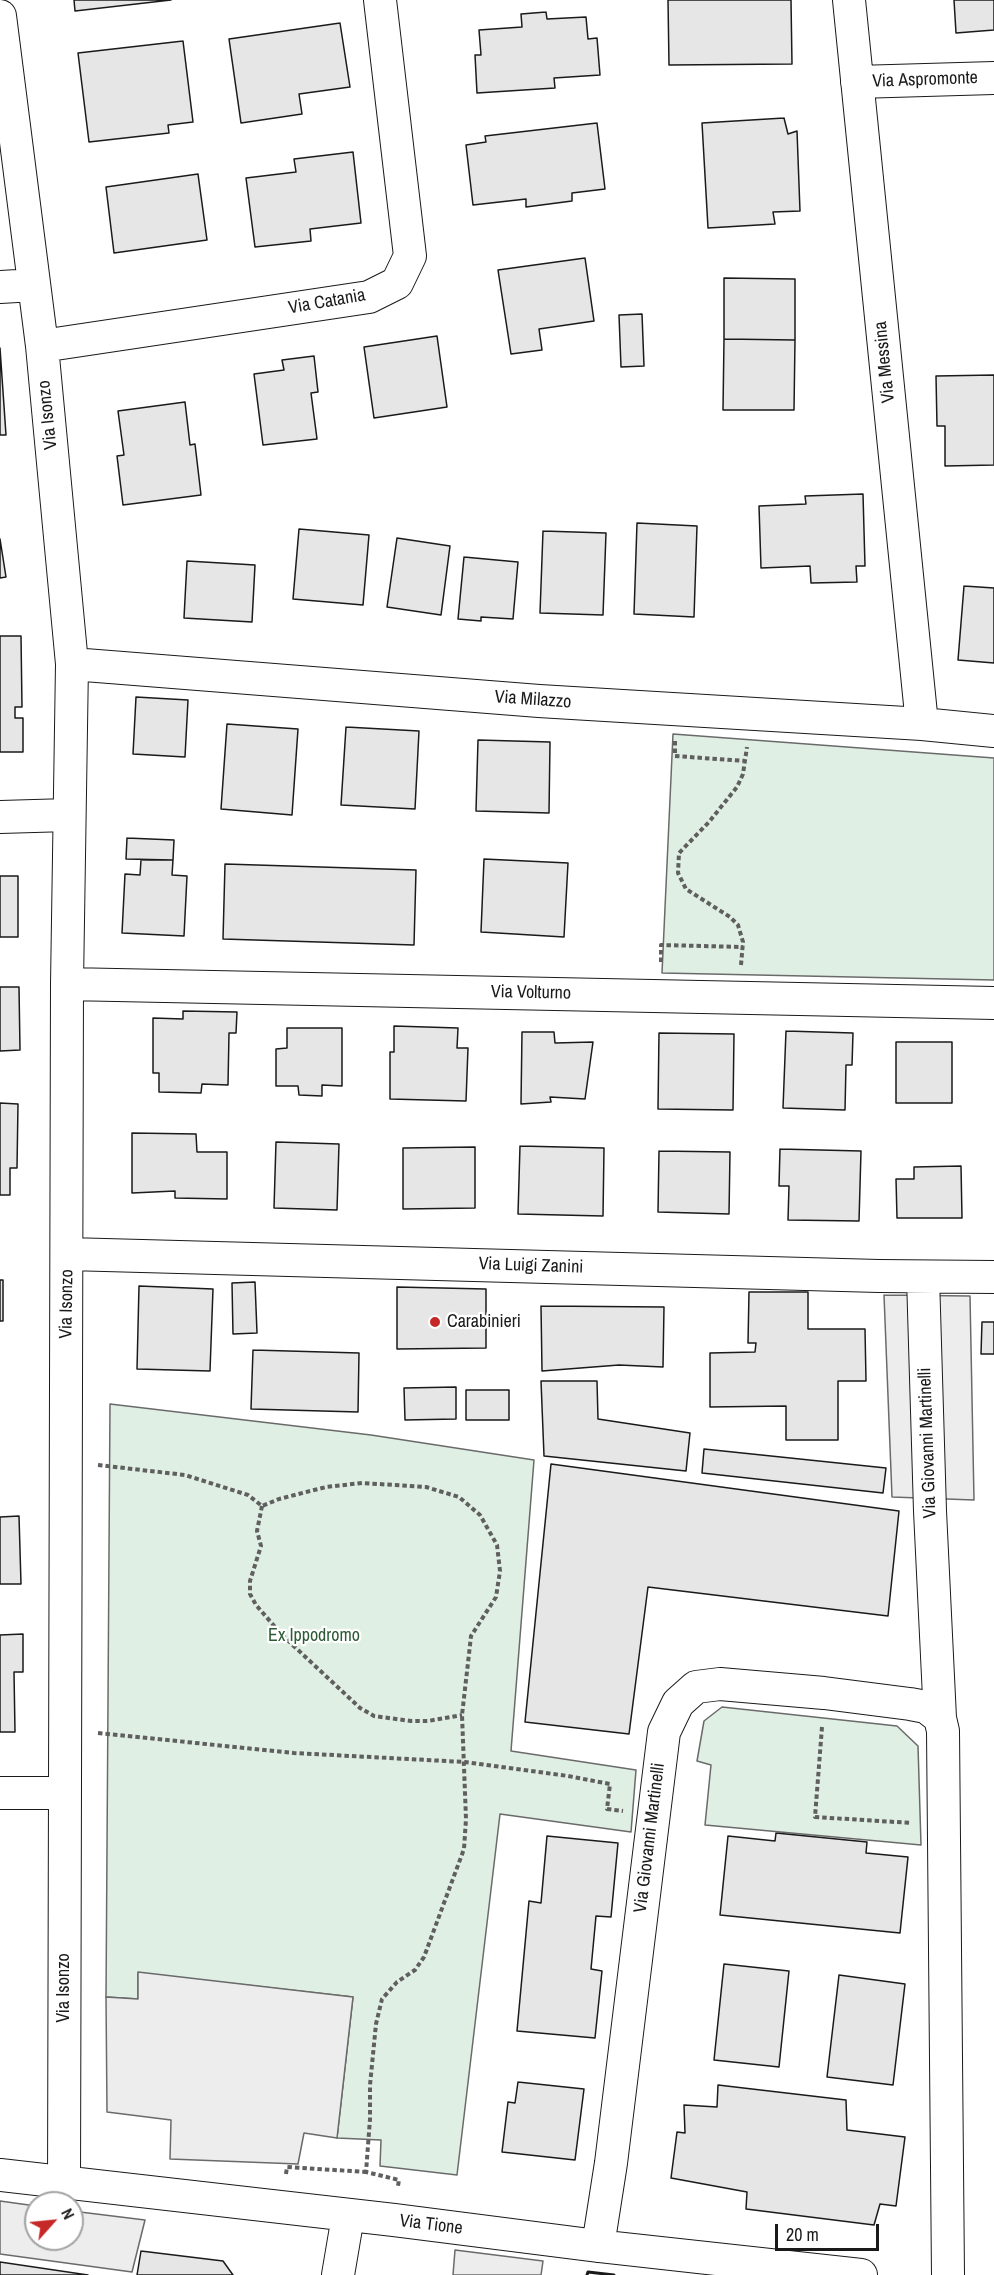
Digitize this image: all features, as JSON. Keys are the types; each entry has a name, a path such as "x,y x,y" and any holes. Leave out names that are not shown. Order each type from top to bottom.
{"street":[{"name":"Via Catania","path":"42,346 369,297 397,283 410,256 380,0"},
{"name":"Via Messina","path":"849,0 922,724"},
{"name":"Via Isonzo","path":"0,16 42,346 72,664 67,984 64,2182"},
{"name":"Via Aspromonte","path":"857,82 994,78"},
{"path":"0,287 34,285"},
{"name":"Via Milazzo","path":"72,664 539,701 922,724 994,731"},
{"path":"0,817 68,815"},
{"name":"Via Volturno","path":"67,984 994,1004"},
{"name":"Via Luigi Zanini","path":"68,1254 994,1277"},
{"name":"Via Giovanni Martinelli","path":"923,1276 930,1511 940,1718 943,1731 948,2275"},
{"name":"Via Giovanni Martinelli","path":"598,2247 611,2163 664,1732 678,1703 696,1688 720,1683 824,1693 926,1707 940,1718"},
{"path":"0,1793 64,1793"},
{"name":"Via Tione","path":"0,2175 393,2220 598,2247 861,2275"},
{"path":"338,2275 348,2216"}],"path":[{"path":"741,973 743,947 738,925 730,917 686,889 678,873 679,853 709,822 737,787 745,761 749,714"},
{"path":"675,738 675,756 745,761"},
{"path":"660,996 661,945 743,947"},
{"path":"65,1461 185,1475 248,1495 262,1506"},
{"path":"262,1506 326,1486 362,1483 426,1487 459,1497 480,1515 498,1545 500,1571 496,1597 471,1636 462,1714 466,1819 464,1849 424,1957 416,1970 397,1982 382,1999 376,2024 370,2085 366,2172 399,2180 393,2220"},
{"path":"262,1506 257,1531 261,1546 250,1581 250,1594 256,1605 282,1635 360,1708 374,1716 428,1721 462,1714"},
{"path":"824,1693 815,1816 943,1825"},
{"path":"64,1731 131,1735 294,1753 465,1762 610,1784 607,1809 653,1814"}],"green space":[{"path":"673,734 994,758 994,980 662,973"},
{"name":"Ex Ippodromo","path":"110,1404 371,1435 534,1460 511,1751 636,1770 631,1832 500,1814 457,2175 380,2166 381,2140 337,2138 353,1997 138,1973 138,1999 106,1997"},
{"path":"722,1707 897,1726 918,1746 921,1845 705,1825 711,1765 697,1761 704,1721"}],"shaded area":[{"path":"884,1295 970,1296 974,1500 892,1497"},
{"path":"138,1972 353,1997 337,2138 304,2133 298,2164 170,2159 171,2120 107,2112 106,1997 138,1999"},
{"path":"0,2201 24,2204 24,2251 84,2251 84,2212 145,2220 132,2272 0,2254"},
{"path":"455,2250 543,2261 541,2275 453,2275"}],"building":[{"path":"74,0 171,0 75,11"},
{"path":"668,0 791,0 792,64 669,65"},
{"path":"954,0 994,0 994,30 956,33"},
{"path":"546,12 547,19 586,17 588,39 597,38 600,75 554,78 555,88 477,93 475,55 481,55 479,30 522,27 521,14"},
{"path":"340,23 350,87 299,94 302,114 241,123 229,39"},
{"path":"183,41 193,122 168,125 169,133 89,142 78,53"},
{"path":"784,118 788,134 797,131 800,211 773,212 775,224 708,228 702,123"},
{"path":"597,123 605,189 572,193 572,201 526,207 526,199 473,205 466,145 486,142 485,136"},
{"path":"353,152 361,223 310,229 311,241 255,247 246,178 296,172 294,159"},
{"path":"198,174 207,240 114,253 106,187"},
{"path":"585,258 594,321 539,329 542,350 511,354 498,270"},
{"path":"724,278 795,279 795,340 724,339"},
{"path":"642,314 644,366 621,367 619,315"},
{"path":"437,336 447,407 374,418 364,347"},
{"path":"724,339 795,340 794,410 723,410"},
{"path":"0,348 6,435 0,435"},
{"path":"314,356 318,392 311,393 317,439 263,445 254,374 284,370 282,360"},
{"path":"994,375 994,465 945,466 945,426 937,426 936,376"},
{"path":"185,402 190,445 195,444 201,495 123,505 117,456 124,455 118,411"},
{"path":"863,494 865,566 856,566 857,582 811,583 810,566 761,568 759,506 806,504 805,496"},
{"path":"637,523 697,526 694,617 634,614"},
{"path":"299,529 369,535 363,605 293,599"},
{"path":"543,531 606,533 603,615 540,613"},
{"path":"397,538 450,546 441,615 387,607"},
{"path":"0,539 6,577 0,578"},
{"path":"464,557 518,562 513,619 481,617 481,621 458,619"},
{"path":"187,561 255,565 252,622 184,618"},
{"path":"964,586 994,588 994,663 958,660"},
{"path":"0,636 21,636 22,707 15,707 15,718 23,718 23,752 0,752"},
{"path":"136,697 188,700 185,757 133,754"},
{"path":"227,724 298,729 292,815 221,809"},
{"path":"346,727 419,731 415,809 341,805"},
{"path":"478,740 550,742 549,813 476,811"},
{"path":"127,838 174,840 173,860 126,859"},
{"path":"484,859 568,863 564,937 481,932"},
{"path":"141,860 173,860 172,875 187,876 184,936 122,933 125,874 140,875"},
{"path":"225,864 416,870 414,945 223,939"},
{"path":"0,876 18,876 18,937 0,937"},
{"path":"0,987 19,987 20,1050 0,1051"},
{"path":"183,1011 237,1012 236,1033 229,1033 228,1085 202,1084 201,1093 159,1092 159,1073 153,1073 153,1018 183,1019"},
{"path":"394,1026 458,1028 457,1048 468,1048 466,1101 390,1099 390,1052 394,1052"},
{"path":"287,1028 342,1028 342,1086 322,1085 322,1096 299,1095 298,1086 276,1086 276,1049 287,1048"},
{"path":"786,1031 853,1033 852,1065 846,1065 845,1110 783,1108"},
{"path":"522,1032 554,1032 555,1043 593,1042 585,1099 550,1097 551,1102 521,1104"},
{"path":"659,1033 734,1034 733,1110 658,1109"},
{"path":"896,1042 952,1042 952,1103 896,1103"},
{"path":"0,1103 18,1104 17,1168 10,1168 10,1195 0,1195"},
{"path":"132,1133 196,1134 197,1152 227,1152 227,1199 175,1198 175,1191 132,1193"},
{"path":"276,1142 339,1144 337,1210 274,1208"},
{"path":"520,1146 604,1148 603,1216 518,1214"},
{"path":"475,1147 475,1208 403,1209 403,1148"},
{"path":"780,1149 861,1151 859,1221 788,1220 789,1186 779,1186"},
{"path":"659,1151 730,1152 729,1214 658,1212"},
{"path":"961,1166 962,1218 897,1218 896,1179 914,1179 914,1167"},
{"path":"0,1280 3,1280 3,1321 0,1321"},
{"path":"255,1282 257,1333 233,1334 232,1283"},
{"path":"139,1286 213,1289 210,1371 137,1369"},
{"path":"397,1287 486,1289 486,1348 397,1349"},
{"path":"749,1292 808,1292 808,1329 865,1329 866,1381 838,1381 838,1440 786,1440 786,1406 710,1407 710,1353 755,1352 756,1343 748,1343"},
{"path":"541,1306 664,1307 663,1367 619,1365 542,1371"},
{"path":"982,1322 994,1322 994,1354 981,1354"},
{"path":"253,1350 359,1353 358,1412 251,1409"},
{"path":"541,1381 597,1381 598,1419 690,1433 686,1471 544,1456"},
{"path":"456,1387 456,1419 405,1420 404,1388"},
{"path":"466,1390 509,1390 509,1420 466,1420"},
{"path":"704,1449 886,1468 883,1493 702,1473"},
{"path":"551,1464 899,1511 888,1616 648,1587 629,1734 525,1722"},
{"path":"19,1516 21,1584 0,1584 0,1517"},
{"path":"23,1634 23,1672 14,1672 15,1732 0,1732 0,1635"},
{"path":"776,1833 867,1842 866,1853 908,1857 900,1933 720,1915 728,1836 775,1841"},
{"path":"547,1836 618,1843 611,1917 596,1916 591,1969 602,1971 595,2038 517,2031 529,1901 541,1903"},
{"path":"724,1964 789,1971 779,2067 714,2060"},
{"path":"839,1975 905,1984 893,2085 827,2077"},
{"path":"518,2082 584,2089 575,2160 502,2152 508,2102 515,2103"},
{"path":"718,2085 846,2100 847,2130 905,2137 896,2206 880,2204 874,2225 746,2209 747,2192 671,2178 677,2132 685,2133 684,2105 717,2107"},
{"path":"141,2251 223,2261 233,2275 137,2275"},
{"path":"0,2262 88,2275 0,2275"}],"wall":[{"path":"587,2275 588,2272 614,2275"}],"place":[{"name":"Carabinieri","path":"435,1322"}]}
